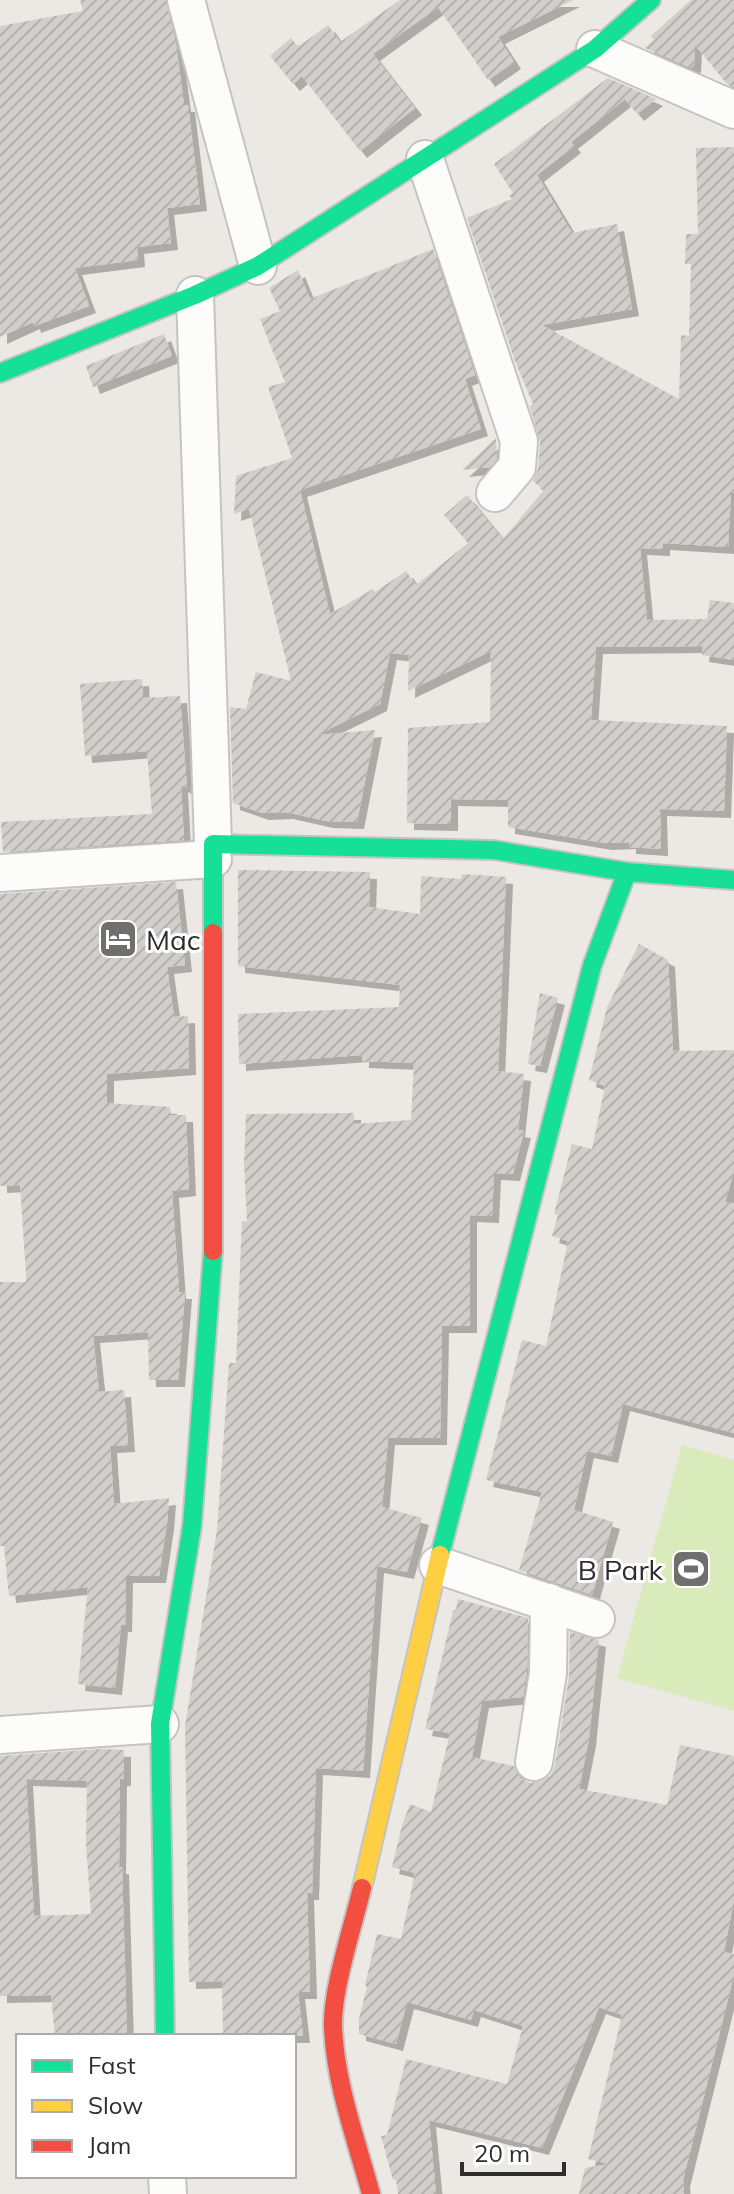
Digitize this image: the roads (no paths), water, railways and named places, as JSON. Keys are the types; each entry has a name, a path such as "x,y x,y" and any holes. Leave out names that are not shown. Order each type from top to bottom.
{"street":[{"path":"186,0 258,266"},
{"path":"0,373 195,295 258,266 595,49 651,0"},
{"path":"595,49 734,110"},
{"path":"425,159 519,441 517,467 495,493"},
{"path":"165,2034 160,1724 192,1526 214,1237 213,851 195,295"},
{"path":"0,873 213,851 494,850 627,872 734,880"},
{"path":"371,2194 339,2078 333,2024 340,1980 438,1565 592,966 627,872"},
{"path":"438,1565 596,1619"},
{"path":"534,1762 548,1673 549,1602"},
{"path":"0,1735 160,1724"}],"place":[{"name":"Mac","path":"118,939"},
{"name":"B Park","path":"691,1569"}]}
